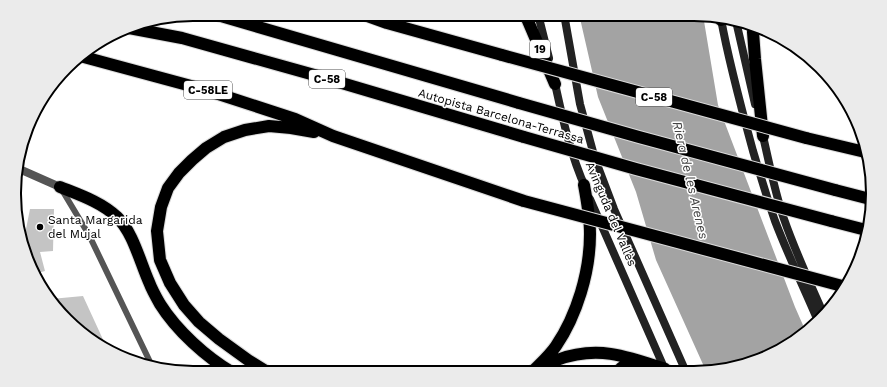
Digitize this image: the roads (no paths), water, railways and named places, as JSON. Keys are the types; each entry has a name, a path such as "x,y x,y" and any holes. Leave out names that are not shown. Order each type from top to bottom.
{"highway":[{"name":"Autopista Barcelona-Terrassa","path":"239,21 638,137 866,198"},
{"name":"C-58","path":"381,21 502,56 806,138 826,143 859,145"},
{"name":"19","path":"528,21 555,84"},
{"name":"Autopista Barcelona-Terrassa","path":"138,30 190,40 636,169 862,229"},
{"path":"753,31 754,59 763,136"},
{"name":"C-58LE","path":"87,58 206,90 295,118 333,136 524,201 839,285"},
{"path":"258,366 199,322 184,305 170,283 160,260 157,231 161,207 168,188 179,173 206,148 224,137 245,130 269,126 291,128 333,136"},
{"path":"826,143 861,151"},
{"path":"538,366 555,348 568,327 578,304 585,280 590,234 589,214 584,185"},
{"path":"60,187 97,202 117,217 130,236 160,304 183,333 222,366"},
{"path":"544,366 556,360 578,354 601,352 614,354 654,366"},
{"path":"624,366 629,363 644,362"}],"main road":[{"name":"Avinguda del Vallès","path":"540,21 566,133 576,163 584,185 665,366"},
{"name":"Avinguda del Vallès","path":"565,21 580,104 594,159 614,210 683,366"},
{"path":"722,23 733,74 765,190 788,252 815,315"},
{"path":"737,27 774,186 795,249 821,309"}],"street":[{"path":"22,170 60,187"}],"lane":[{"path":"60,187 89,235 149,360"}],"water":[{"name":"Riera de les Arenes","path":"581,21 704,21 718,105 803,326 780,343 760,353 727,363 704,366 656,260 636,192 598,97"}],"place":[{"name":"Santa Margarida del Mujal","path":"40,227"}]}
